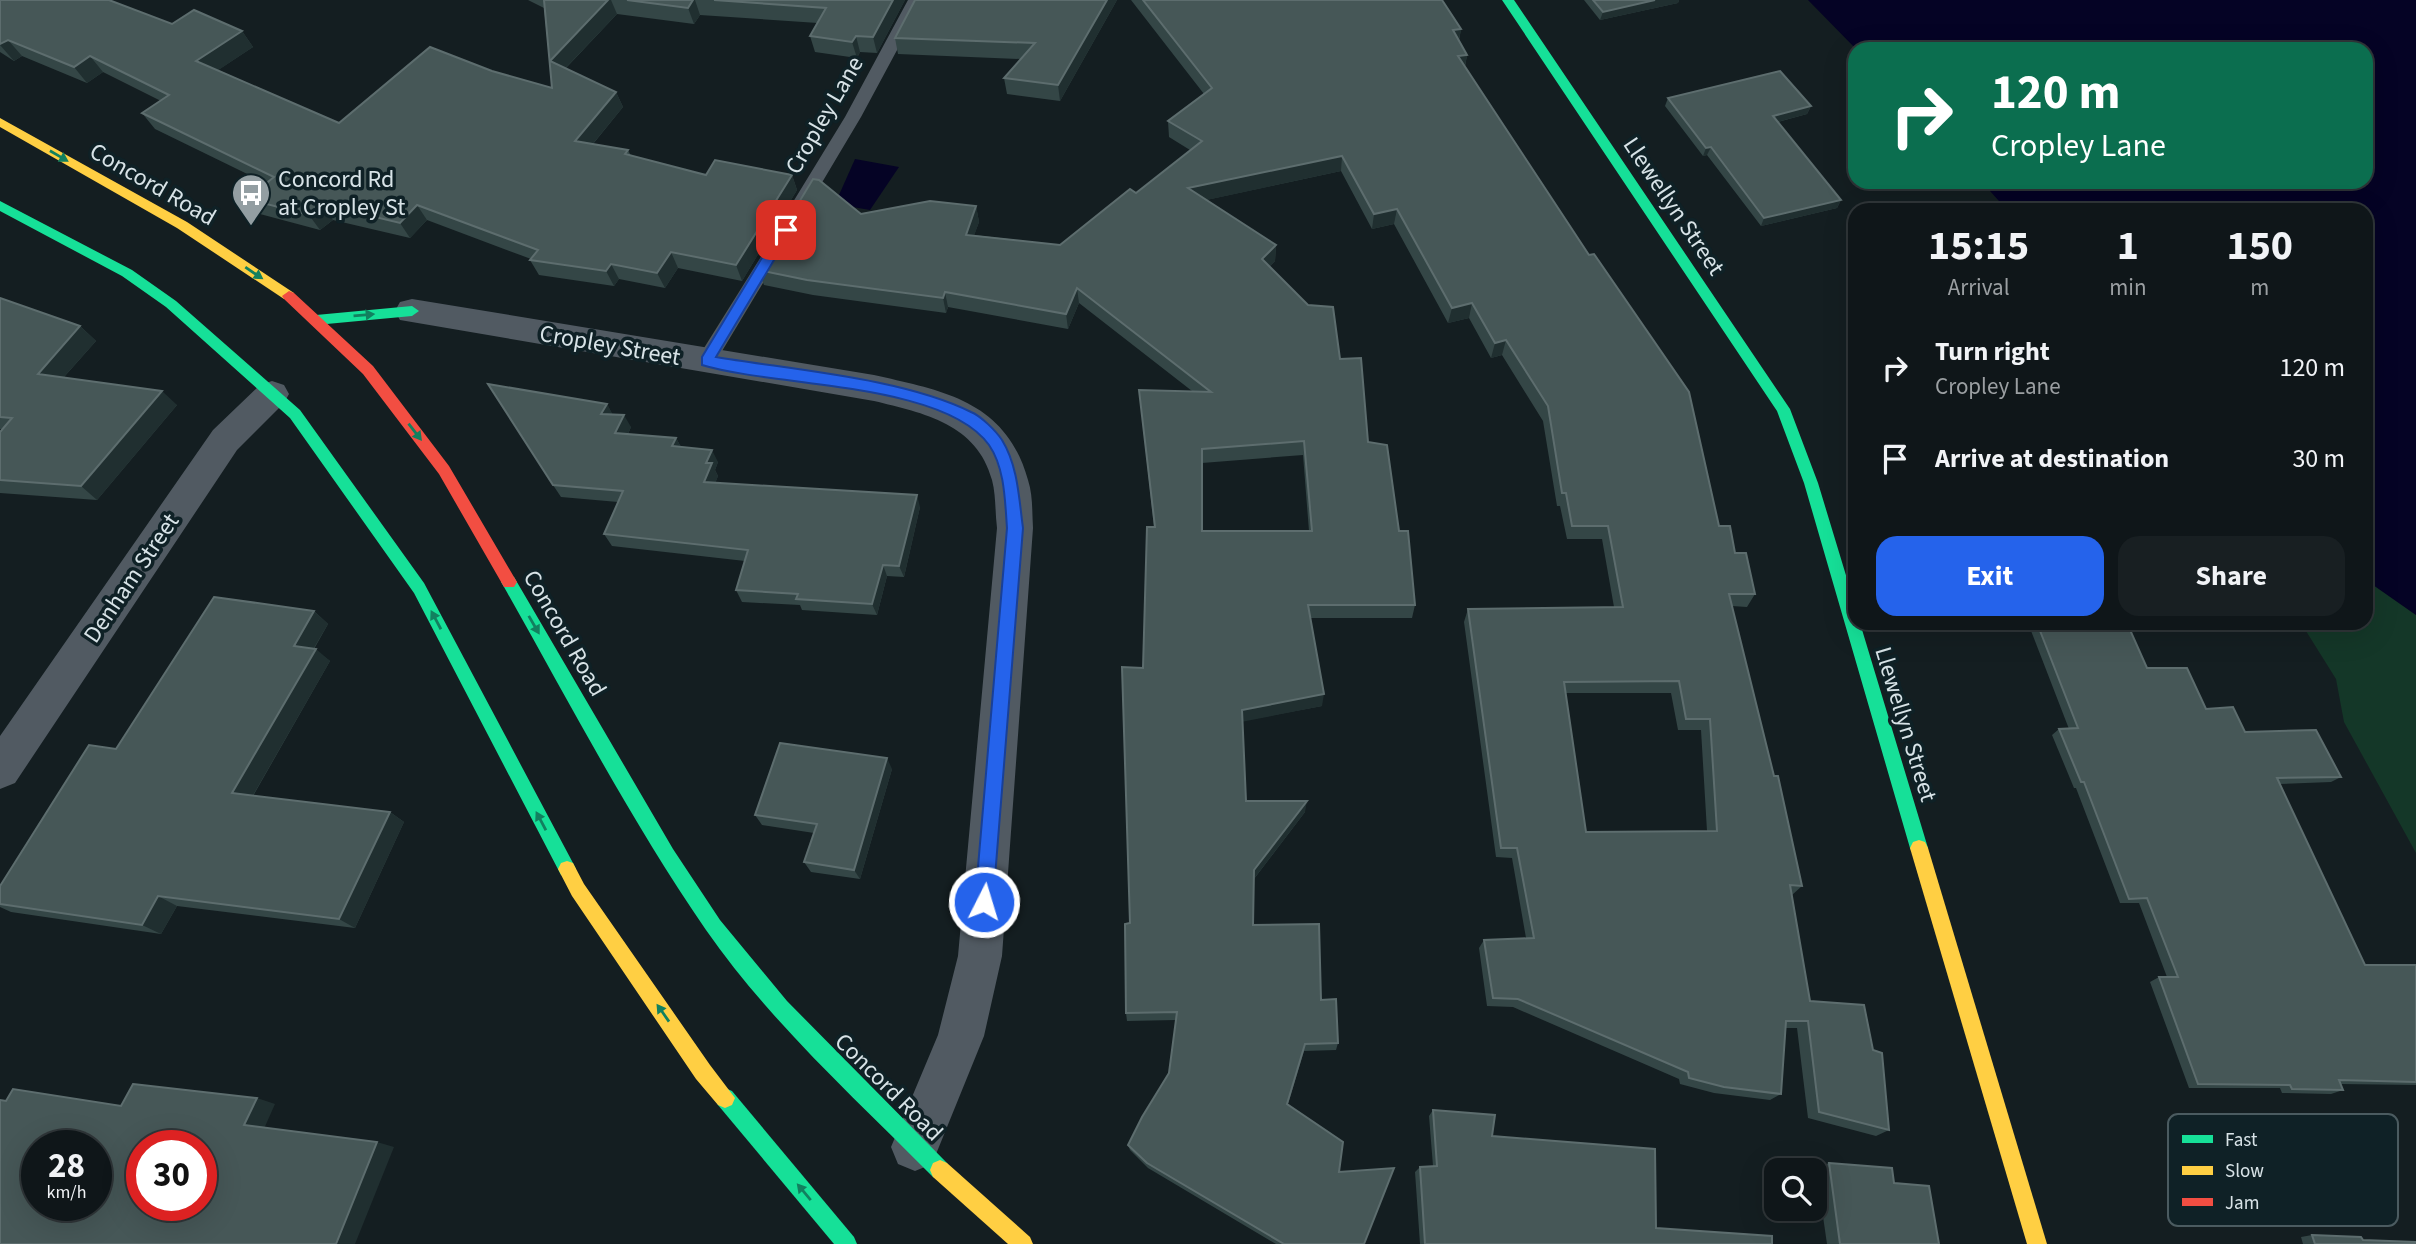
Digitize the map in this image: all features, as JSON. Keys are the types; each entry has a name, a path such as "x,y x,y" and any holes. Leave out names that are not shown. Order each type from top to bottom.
{"main road":[{"name":"Llewellyn Street","path":"1508,0 1783,410 1811,484 1848,608"},
{"name":"Concord Road","path":"0,122 182,225 299,303 368,370 444,470 667,855 714,926 780,1008 915,1147 1023,1244"},
{"path":"0,205 127,273 171,304 295,414 419,588 578,890 703,1072 847,1244"},
{"path":"316,320 412,311"},
{"name":"Llewellyn Street","path":"1854,630 2037,1244"}],"street":[{"name":"Cropley Street","path":"412,311 874,388 929,401 969,417 996,443 1010,479 1015,528 980,956 961,1036 915,1147"},
{"name":"Denham Street","path":"0,770 225,440 272,394"}],"lane":[{"name":"Cropley Lane","path":"796,212 853,117 916,0"},
{"path":"706,361 782,236"}],"green space":[{"path":"2373,585 2416,615 2416,853 2344,722 2336,679 2305,630 2373,630"}],"water":[{"path":"1808,0 2416,0 2416,615 2373,585 2373,203 2001,203 1988,189 2373,189 2373,42 1849,42"},
{"path":"855,159 899,167 870,210 835,204"}],"building":[{"path":"0,0 109,0 172,24 194,10 242,31 196,61 339,123 430,47 492,71 552,88 544,0 608,0 550,61 616,92 575,141 628,150 625,154 706,175 715,160 792,175 736,265 671,252 657,273 611,264 606,271 530,260 538,250 417,205 400,223 321,204 309,215 247,199 274,177 142,113 169,95 90,56 74,67 8,40 0,44"},
{"path":"627,0 693,0 688,8"},
{"path":"714,0 893,0 873,37 856,36 852,42 810,36 826,8"},
{"path":"915,0 1107,0 1058,85 1004,78 1035,43 895,38"},
{"path":"1143,0 1442,0 1461,29 1453,30 1467,55 1458,56 1589,255 1594,254 1689,392 1719,526 1730,526 1735,553 1746,553 1755,594 1729,594 1774,776 1778,776 1802,886 1790,885 1810,1001 1864,1005 1873,1050 1882,1053 1889,1130 1819,1112 1808,1021 1786,1021 1781,1094 1724,1087 1689,1078 1688,1072 1518,999 1493,998 1484,940 1534,938 1517,848 1501,848 1468,609 1623,607 1608,526 1572,526 1566,493 1562,493 1548,406 1506,340 1495,343 1472,303 1452,308 1397,209 1374,214 1342,156 1188,188 1276,245 1262,259 1308,305 1333,307 1340,359 1361,358 1368,442 1387,445 1399,531 1408,531 1415,605 1308,605 1324,694 1242,710 1246,801 1307,801 1254,870 1253,925 1319,924 1321,1000 1336,999 1338,1043 1305,1044 1287,1104 1343,1142 1339,1172 1394,1168 1364,1244 1284,1244 1147,1163 1128,1145 1169,1073 1177,1012 1126,1013 1125,924 1130,923 1122,667 1143,668 1147,527 1155,527 1139,390 1211,392 1077,288 1066,314 945,292 943,298 807,280 758,270 813,179 819,180 861,214 930,201 976,206 966,235 1060,245 1130,189 1136,193 1202,141 1168,121 1212,88","holes":["1304,441 1312,531 1202,531 1202,449","1679,681 1686,719 1710,719 1717,831 1586,832 1564,682"]},
{"path":"1593,0 1655,0 1603,12"},
{"path":"1780,71 1811,106 1773,116 1841,200 1764,218 1711,147 1706,148 1668,98"},
{"path":"0,298 80,326 38,374 162,391 81,486 0,480 0,432 12,418 0,417"},
{"path":"488,384 607,404 601,414 624,415 615,433 676,438 672,446 712,450 706,463 712,463 704,482 917,495 899,566 883,565 872,604 796,599 798,594 736,590 748,550 604,534 623,491 553,485"},
{"path":"214,597 314,611 294,646 316,649 232,793 390,812 339,919 158,896 142,925 0,904 0,886 89,745 116,749"},
{"path":"2040,630 2130,630 2147,668 2187,668 2206,709 2233,707 2245,732 2316,730 2341,777 2277,778 2365,965 2416,965 2416,1082 2339,1080 2343,1090 2292,1089 2290,1085 2198,1084 2159,977 2178,977 2147,898 2129,899 2084,782 2081,782 2059,729 2078,728"},
{"path":"780,743 887,758 854,870 804,862 817,824 755,815"},
{"path":"133,1084 257,1098 244,1125 377,1142 336,1244 0,1244 0,1100 6,1101 13,1089 121,1106"},
{"path":"1433,1110 1495,1115 1492,1136 1655,1149 1656,1228 1772,1236 1772,1244 1425,1244 1420,1167 1437,1166"},
{"path":"1829,1163 1892,1168 1894,1183 1929,1186 1939,1244 1840,1244"},
{"path":"2312,1235 2361,1237 2363,1240 2416,1244 2315,1244"}],"traffic: fast":[{"path":"1508,0 1783,409 1811,483 1848,608"},
{"path":"0,205 127,273 171,304 295,414 419,588 567,869"},
{"path":"316,320 412,311"},
{"path":"509,582 667,855 714,926 780,1008 940,1170"},
{"path":"1854,630 1919,848"},
{"path":"725,1098 847,1244"}],"traffic: slow":[{"path":"0,122 182,225 289,296"},
{"path":"1919,848 2037,1244"},
{"path":"567,869 578,890 703,1072 725,1098"},
{"path":"940,1170 1023,1244"}],"traffic: jam":[{"path":"289,296 368,370 444,470 509,582"}],"place":[{"name":"Concord Rd at Cropley St","path":"251,227"}],"route":[{"path":"786,230 706,361 874,388 929,401 969,417 996,443 1010,479 1015,528 984,902"}]}
